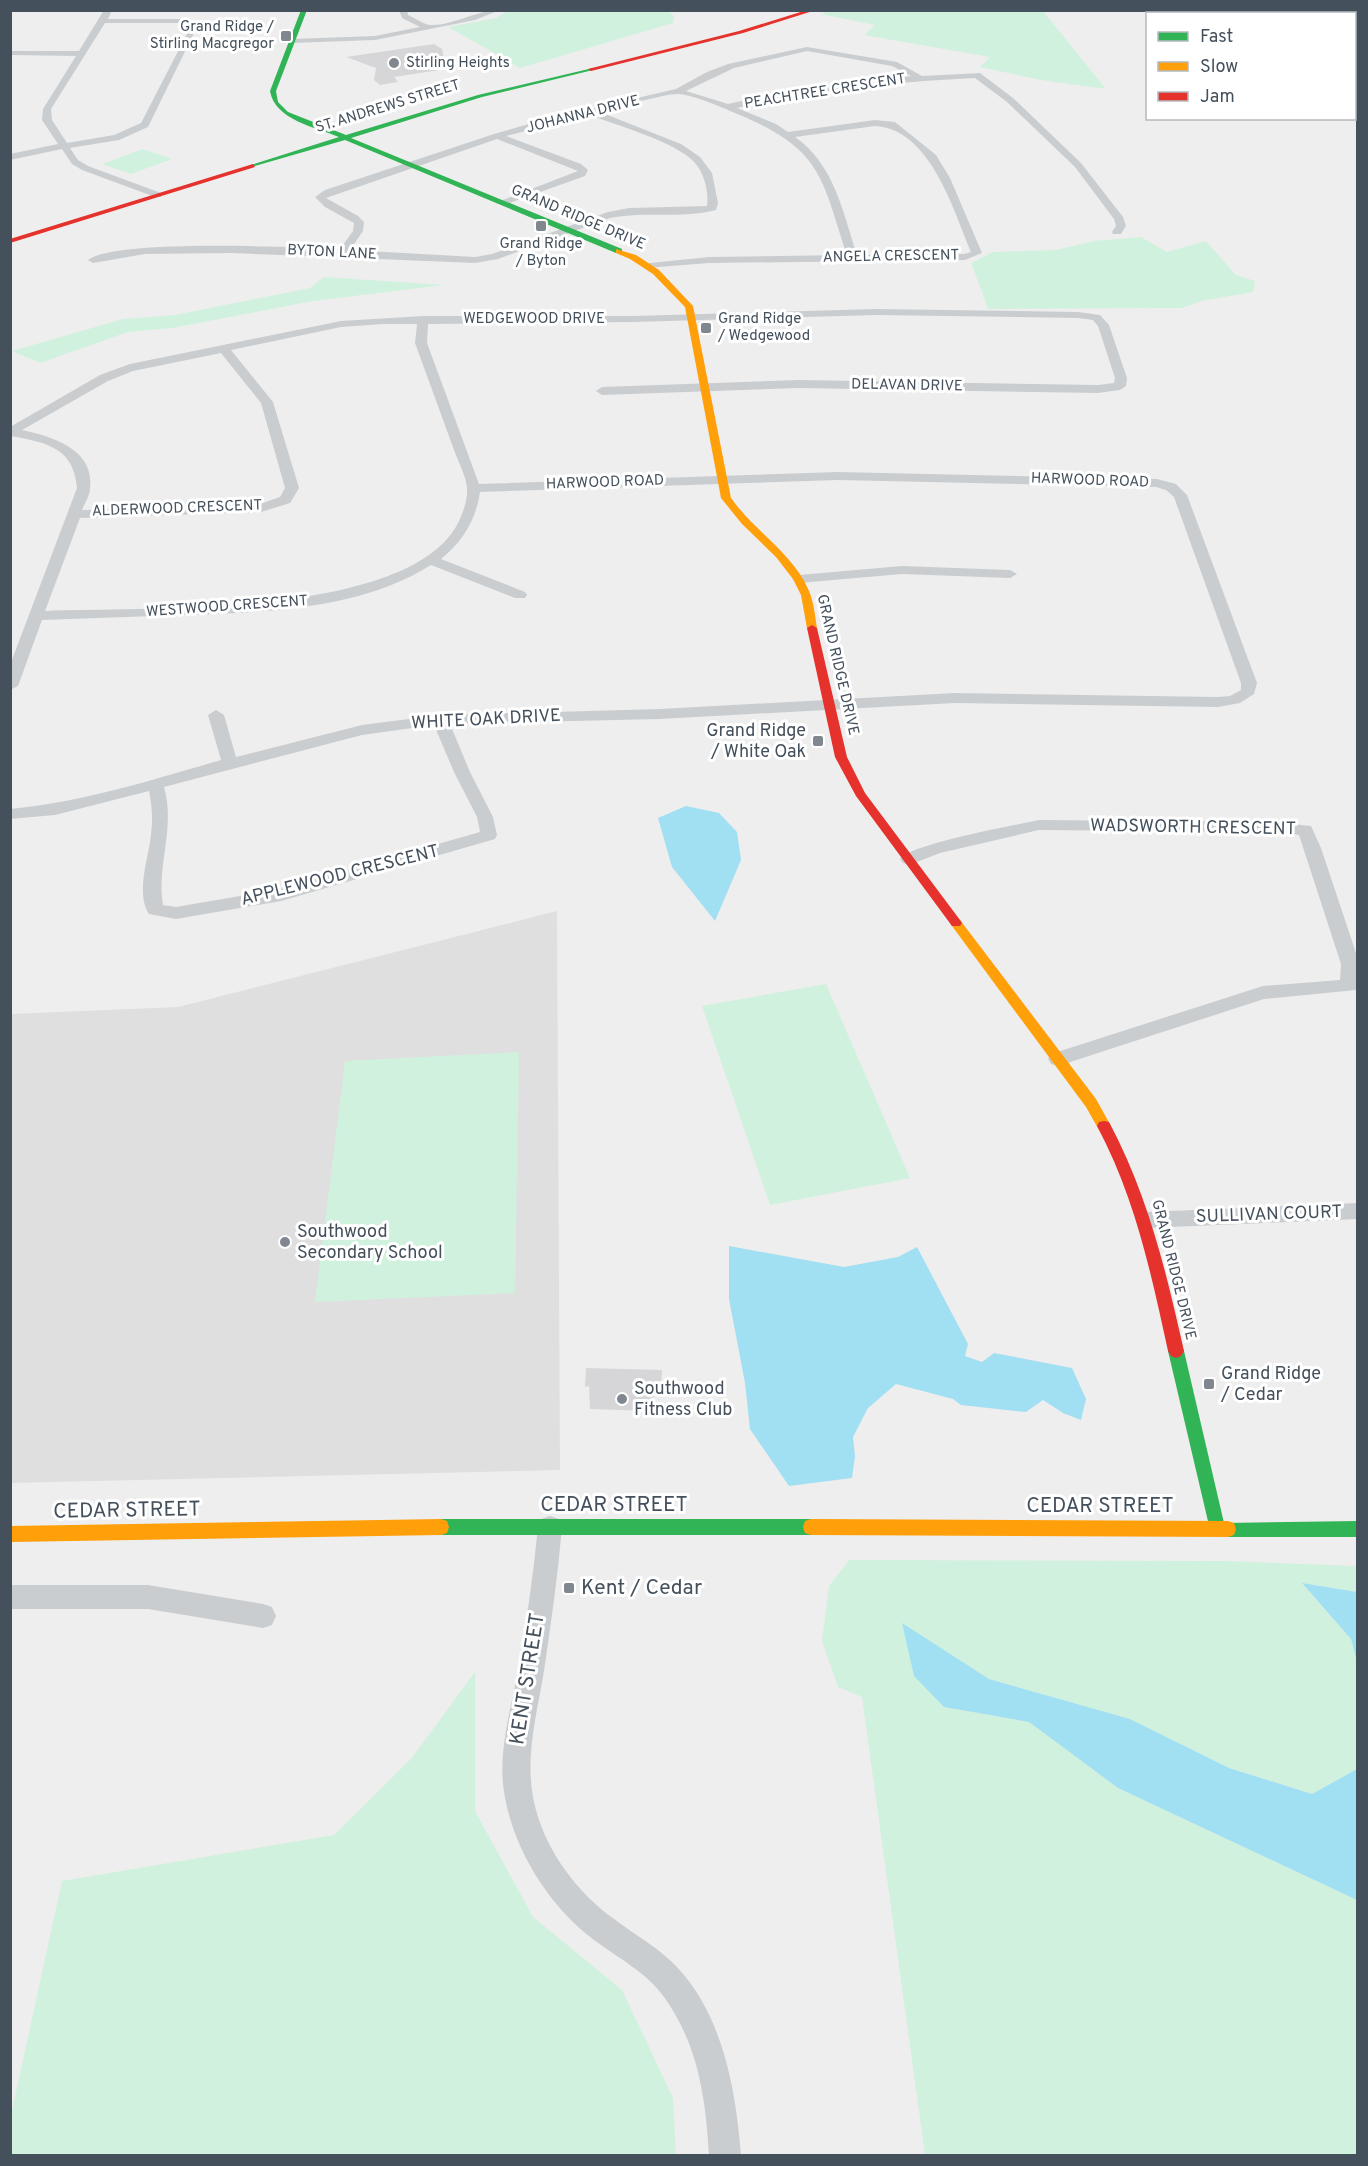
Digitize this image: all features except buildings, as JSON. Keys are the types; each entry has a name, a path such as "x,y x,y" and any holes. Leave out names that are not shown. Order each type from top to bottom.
{"street":[{"path":"108,10 47,109 47,120 62,146 79,165 158,195"},
{"name":"GRAND RIDGE DRIVE","path":"304,10 273,91 274,102 286,113 650,267 686,300 692,317 726,498 739,519 786,561 799,579 804,591 841,757 851,780 1108,1129 1134,1185 1146,1220 1217,1528"},
{"path":"403,10 405,16 427,27"},
{"path":"292,41 360,40 487,15 496,10"},
{"name":"ST. ANDREWS STREET","path":"10,241 480,96 741,32 814,10"},
{"path":"10,157 31,151 114,137 130,133 145,125 194,28 189,22 180,21 103,21"},
{"name":"PEACHTREE CRESCENT","path":"679,92 710,74 731,66 807,49 894,64 920,78"},
{"path":"10,53 81,54"},
{"path":"920,78 972,74 989,82 1078,165 1119,219 1121,226 1117,232"},
{"name":"PEACHTREE CRESCENT","path":"728,107 777,96 920,78"},
{"name":"JOHANNA DRIVE","path":"343,253 358,231 359,222 354,216 323,202 320,197 328,192 497,136 679,92 728,107 773,126 788,135 819,165 829,185 853,258"},
{"name":"BYTON LANE","path":"93,260 120,253 252,249 485,259 608,215 629,212 700,211 712,208 707,173 697,159 678,146 591,112"},
{"name":"ANGELA CRESCENT","path":"650,267 709,260 965,257 974,255 977,249 945,177 931,154 892,124 875,123 788,135"},
{"path":"497,136 578,166 583,170 582,174 500,203"},
{"name":"WEDGEWOOD DRIVE","path":"10,432 116,373 341,324 423,319 692,317 876,312 1078,315"},
{"name":"DELAVAN DRIVE","path":"602,391 799,384 1098,388 1120,386 1121,378 1103,326 1096,318 1078,315"},
{"path":"423,319 421,344 474,488"},
{"name":"ALDERWOOD CRESCENT","path":"75,514 261,508 285,500 292,488 267,402 223,348"},
{"path":"10,432 31,435 55,443 73,454 81,465 84,477 84,488 75,514 10,686"},
{"name":"HARWOOD ROAD","path":"474,488 838,476 1157,483 1171,487 1180,495 1249,683 1249,691 1242,698 1231,701 955,698 829,705"},
{"name":"WESTWOOD CRESCENT","path":"37,616 292,605 337,598 378,586 432,560 454,539 466,523 473,506 474,488"},
{"path":"432,560 520,595"},
{"path":"799,579 902,570 1010,574"},
{"name":"WHITE OAK DRIVE","path":"10,814 55,810 362,730 440,720 648,714 829,705"},
{"path":"216,715 230,763"},
{"name":"APPLEWOOD CRESCENT","path":"155,785 160,802 158,847 150,896 155,910 176,913 281,895 489,835 485,816 462,772 440,720"},
{"name":"WADSWORTH CRESCENT","path":"909,859 935,849 1039,825 1273,827 1305,830 1313,848 1350,964 1349,985 1317,990 1291,989 1263,993 1058,1059"},
{"name":"SULLIVAN COURT","path":"1146,1220 1358,1211"},
{"name":"CEDAR STREET","path":"10,1534 550,1527 1358,1528"},
{"name":"KENT STREET","path":"550,1527 530,1679 516,1735 515,1762 518,1792 526,1821 540,1855 569,1896 600,1926 648,1961 671,1983 688,2007 705,2040 717,2079 725,2156"},
{"path":"10,1597 148,1597 263,1616"}],"shaded area":[{"name":"Southwood Secondary School","path":"557,911 560,1470 11,1483 10,1014 178,1007"}],"green space":[{"path":"667,10 674,16 673,23 520,68 448,27 496,18 507,11"},
{"path":"831,10 1043,11 1106,89 1041,80 980,67 990,57 864,35 875,25 821,14"},
{"path":"143,149 172,159 131,174 102,164"},
{"path":"1141,237 1167,252 1206,241 1236,275 1255,281 1253,292 1201,301 1182,308 988,309 984,298 980,298 984,297 971,263 993,252 1056,250 1094,241"},
{"path":"324,277 444,285 313,301 172,328 128,332 40,363 12,351 123,319 175,315 310,288"},
{"path":"826,984 910,1178 770,1205 702,1006"},
{"path":"519,1052 515,1293 315,1302 345,1061"},
{"path":"849,1560 1224,1561 1357,1566 1357,1592 1302,1583 1351,1639 1358,1662 1357,1769 1312,1794 1229,1768 1130,1719 989,1679 902,1624 944,1707 1029,1722 1118,1788 1357,1900 1357,2155 925,2155 862,1697 838,1687 822,1641 829,1586"},
{"path":"475,1672 475,1811 533,1917 622,1990 673,2098 676,2155 11,2155 11,2115 62,1881 334,1835 411,1759"}],"water":[{"path":"686,806 719,813 737,832 741,860 715,921 672,867 658,818"},
{"path":"729,1246 844,1267 898,1257 917,1247 968,1344 965,1356 982,1362 994,1353 1072,1368 1086,1399 1081,1420 1063,1413 1043,1400 1026,1412 961,1405 953,1399 896,1384 868,1408 853,1437 855,1456 852,1478 789,1486 750,1429 745,1383 729,1299"},
{"path":"1302,1583 1357,1592 1357,1662 1351,1639"},
{"path":"902,1623 989,1679 1130,1719 1229,1768 1312,1794 1357,1769 1357,1900 1118,1788 1029,1722 944,1707 914,1676"}],"traffic: fast":[{"path":"304,10 273,91 275,102 286,113 619,251"},
{"path":"253,166 480,96 591,69"},
{"path":"1176,1351 1217,1528"},
{"path":"441,1527 811,1527"},
{"path":"1228,1529 1358,1529"}],"traffic: slow":[{"path":"619,251 656,272 689,306 726,498 745,522 779,555 798,578 804,591 812,628"},
{"path":"956,923 1091,1103 1104,1126"},
{"path":"10,1534 441,1527"},
{"path":"811,1527 1228,1529"}],"traffic: jam":[{"path":"591,69 741,32 814,10"},
{"path":"10,241 253,166"},
{"path":"812,628 841,757 860,794 956,923"},
{"path":"1104,1126 1130,1179 1149,1235 1176,1351"}],"place":[{"name":"Grand Ridge / Stirling Macgregor","path":"286,36"},
{"name":"Stirling Heights","path":"394,63"},
{"name":"Grand Ridge / Byton","path":"541,226"},
{"name":"Grand Ridge / Wedgewood","path":"706,328"},
{"name":"Grand Ridge / White Oak","path":"818,741"},
{"name":"Southwood Secondary School","path":"285,1242"},
{"name":"Grand Ridge / Cedar","path":"1209,1384"},
{"name":"Southwood Fitness Club","path":"622,1399"},
{"name":"Kent / Cedar","path":"569,1588"}]}
